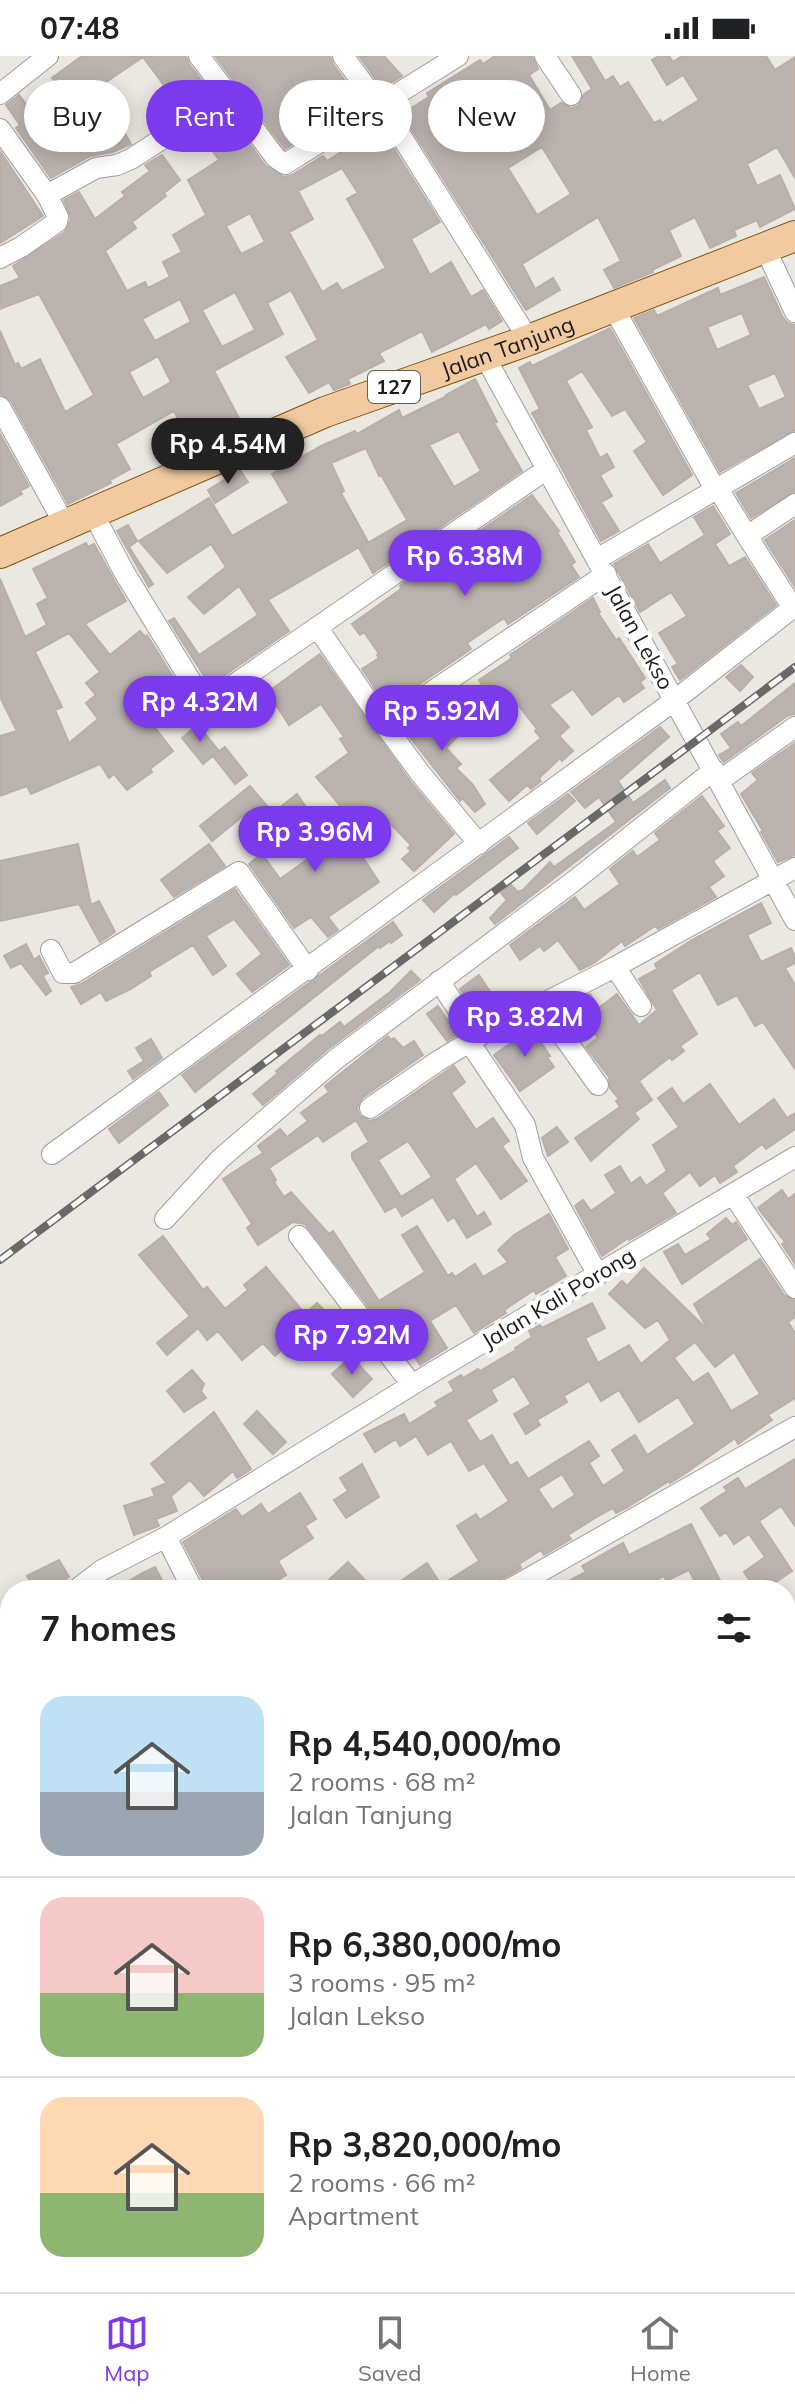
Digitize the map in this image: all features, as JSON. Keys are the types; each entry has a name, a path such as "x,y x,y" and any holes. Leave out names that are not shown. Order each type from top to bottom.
{"main road":[{"name":"Jalan Tanjung","path":"0,553 325,412 529,340 795,236"}],"street":[{"path":"0,94 48,56"},
{"path":"199,56 218,80"},
{"path":"343,56 361,80"},
{"path":"412,85 458,56"},
{"path":"545,56 571,95"},
{"path":"0,129 47,195 58,217 57,222 0,258"},
{"path":"263,140 276,158 285,164 304,152"},
{"path":"47,195 96,168 117,165 146,149"},
{"path":"410,152 529,340"},
{"path":"765,248 795,312"},
{"path":"52,1154 675,700 794,607 716,488 613,307"},
{"name":"Jalan Lekso","path":"484,355 795,920"},
{"path":"0,407 79,519 124,572 189,678 207,699 218,697 547,469"},
{"path":"384,724 602,566 716,488 795,443"},
{"path":"747,536 795,504"},
{"path":"317,627 420,773 479,844"},
{"path":"165,1219 220,1159 336,1059 716,775 795,727"},
{"path":"370,1108 473,1041 795,868"},
{"path":"51,950 63,973 74,973 239,872 308,970"},
{"path":"615,967 641,1006"},
{"path":"439,981 525,1125 533,1158 598,1275"},
{"path":"540,1004 598,1085"},
{"name":"Jalan Kali Porong","path":"89,1580 166,1537 412,1385 795,1157"},
{"path":"733,1194 795,1288"},
{"path":"299,1236 412,1385"},
{"path":"526,1580 795,1427"},
{"path":"166,1537 188,1580"}],"building":[{"path":"82,56 186,56 201,80 160,80 143,57 109,80 52,78"},
{"path":"215,56 330,56 344,80 279,80 279,141 263,120 263,80 233,80"},
{"path":"359,56 384,56 402,76 395,80 376,80"},
{"path":"495,56 532,56 538,69 529,75 532,80 448,80 480,60 483,64"},
{"path":"572,56 590,56 605,81 613,76 620,87 628,82 654,123 660,120 662,123 699,100 683,75 667,85 652,60 659,56 669,56 673,62 682,56 766,56 775,70 795,57 795,178 777,147 747,164 757,186 780,175 795,209 760,227 757,220 734,230 736,236 710,248 695,217 669,230 681,256 614,288 604,270 621,261 598,217 522,264 535,289 553,278 560,290 526,310 412,130 412,108 428,98 428,152 534,152 508,168 537,215 571,194 545,152 545,102 550,110 561,103 571,108 578,106 584,94 592,89"},
{"path":"19,95 24,102 24,139 16,128 20,125 6,105"},
{"path":"0,151 43,216 0,243"},
{"path":"33,152 113,152 90,156 51,178"},
{"path":"213,152 255,152 266,166 284,177 323,156 327,161 341,152 396,152 440,222 411,239 430,275 451,262 471,297 483,290 502,321 489,329 486,324 432,352 422,331 379,353 384,361 348,379 350,384 334,390 329,382 309,393 286,357 318,340 291,290 267,303 283,334 214,371 239,418 213,432 216,437 194,449 174,411 116,444 130,469 110,480 111,483 68,504 11,401 0,394 0,331 15,365 18,363 21,369 40,359 65,412 94,395 39,294 0,309 0,286 20,278 13,266 65,232 71,219 64,200 79,192 95,219 125,196 122,192 150,171 145,165 162,155 180,180 164,193 166,196 132,222 136,228 105,251 127,291 145,282 148,288 170,277 163,262 182,252 173,235 206,215 188,180 219,160","holes":["342,168 358,193 347,199 386,268 342,291 337,283 322,292 289,232 313,219 298,191","250,213 265,242 241,254 226,226","235,292 255,330 222,347 202,310","180,299 191,322 155,341 142,319","158,356 171,382 143,398 129,372"]},
{"path":"764,277 783,318 795,325 795,430 720,472 634,318 654,310 657,316 718,288 720,295","holes":["742,313 751,335 717,350 707,327","775,373 786,397 759,409 747,385"]},
{"path":"610,328 692,475 663,495 634,451 647,442 625,409 612,416 582,371 566,381 592,427 586,430 600,458 607,454 614,467 600,475 612,496 601,502 619,531 601,541 532,413 540,409 519,368 530,362 532,366"},
{"path":"475,379 497,422 494,423 522,471 373,573 359,548 407,520 379,476 366,448 331,463 344,491 341,493 368,542 268,600 289,631 210,685 169,621 174,618 199,655 258,615 239,586 204,614 188,597 226,567 211,544 167,573 139,541 209,498 232,536 289,503 272,474 321,446 355,431 357,434 399,410 402,418","holes":["459,431 481,471 454,487 429,445"]},
{"path":"0,434 29,486 20,491 22,494 0,506"},
{"path":"795,458 795,491 751,518 736,493"},
{"path":"240,470 248,482 215,503 208,490"},
{"path":"532,495 559,531 575,562 571,565 579,577 508,624 504,618 467,643 471,649 387,706 362,669 379,658 379,654 364,632 360,635 352,624 401,589 400,586"},
{"path":"713,506 730,534 715,544 729,566 745,557 776,605 680,680 672,667 678,664 659,633 687,616 671,592 640,612 614,564 648,544 660,563 705,535 694,517"},
{"path":"795,520 795,587 765,540"},
{"path":"128,525 137,541 129,547 153,584 149,587 117,531"},
{"path":"86,543 88,547 94,544 126,601 85,624 110,655 140,631 145,637 147,635 173,677 162,686 178,706 153,725 173,751 150,769 152,772 127,790 114,774 109,778 100,764 31,794 27,786 0,796 0,736 17,731 0,697 0,579 25,637 47,625 37,604 48,598 33,569","holes":["69,633 100,672 86,683 96,695 86,703 98,719 69,743 55,710 62,707 35,652"]},
{"path":"593,598 598,613 645,678 640,682 644,688 624,702 619,695 592,715 573,689 549,705 569,727 559,736 573,751 562,761 560,758 531,789 527,785 509,801 490,780 541,738 518,705 503,717 479,680"},
{"path":"320,654 410,781 454,834 414,871 402,859 411,851 408,848 411,845 385,818 375,827 359,808 349,816 316,777 349,753 340,739 344,737 321,704 289,725 268,692"},
{"path":"741,665 753,677 740,691 726,677"},
{"path":"795,683 795,714 787,716 724,762 719,755 731,748 721,734 738,722 741,726"},
{"path":"435,705 461,733 446,748 461,764 456,768 473,785 485,804 475,812 462,798 460,801 402,727"},
{"path":"198,725 219,751 203,764 182,738"},
{"path":"660,727 669,737 618,781 633,803 665,780 670,788 495,924 490,918 507,900 501,893 510,884 518,892 523,890 550,862 554,867 616,822 599,797 585,808 571,792"},
{"path":"795,743 795,855 778,862 741,794 758,780 752,773"},
{"path":"225,747 247,775 235,784 213,756"},
{"path":"250,786 280,821 266,832 249,811 212,841 200,826"},
{"path":"297,794 334,848 339,844 343,851 354,844 379,882 328,917 338,930 328,937 311,917 294,928 249,864 262,854 280,879 312,856 278,809"},
{"path":"568,794 575,801 537,834 528,823"},
{"path":"702,796 724,826 717,831 730,848 713,861 724,876 709,887 716,897 658,929 655,926 625,946 622,941 580,970 558,940 544,951 540,946 520,960 510,945 575,897 584,910 620,884 610,869 633,851 637,857 660,840 655,833"},
{"path":"509,837 518,848 434,912 423,900"},
{"path":"78,844 91,905 99,901 115,932 100,942 79,904 0,921 0,861"},
{"path":"209,844 225,866 174,897 161,880"},
{"path":"235,889 289,965 252,992 237,974 262,954 234,919 206,936 226,966 213,975 193,945 149,972 151,976 131,989 106,1001 101,992 81,1004 71,987 81,984"},
{"path":"761,903 771,923 747,935 761,962 791,948 795,957 795,963 785,968 795,985 795,1069 763,1022 755,1026 737,995 718,1005 700,972 671,990 697,1034 680,1046 684,1051 672,1060 670,1057 639,1081 652,1100 634,1113 639,1119 591,1161 575,1138 620,1107 616,1101 619,1099 610,1088 609,1077 586,1047 598,1038 584,1016 571,1025 560,1010 590,994 599,1008 617,994 639,1025 657,1010 639,979 657,969 655,964 692,940"},
{"path":"393,922 402,935 391,943 379,946 195,1092 182,1075"},
{"path":"26,944 34,960 39,956 48,973 43,976 51,991 46,995 21,963 11,968 4,956"},
{"path":"411,971 420,980 328,1049 263,1105 253,1094 320,1035 340,1022 344,1027 390,992"},
{"path":"479,975 502,1010 481,1020 460,989"},
{"path":"438,1006 457,1034 447,1041 427,1014"},
{"path":"529,1025 554,1067 520,1091 494,1055 518,1038 515,1034"},
{"path":"388,1036 403,1048 414,1041 423,1055 362,1098 357,1108 360,1116 370,1121 377,1119 454,1066 465,1082 451,1093 476,1130 493,1118 509,1141 502,1146 527,1181 501,1199 476,1163 454,1179 477,1217 484,1212 491,1224 467,1238 454,1217 448,1221 433,1197 402,1216 396,1206 385,1212 352,1158 352,1153 369,1142 356,1120 323,1142 318,1135 269,1168 284,1197 291,1192 329,1234 333,1231 379,1301 425,1272 402,1235 417,1226 448,1276 452,1273 455,1277 475,1264 483,1277 508,1262 498,1250 514,1235 549,1214 568,1249 555,1257 566,1276 536,1294 534,1290 474,1333 456,1305 430,1321 447,1348 420,1365 413,1355 408,1358 305,1224 293,1222 258,1245 247,1228 252,1224 223,1179 263,1153 258,1146 280,1129 287,1137 308,1121 301,1113 329,1092 325,1086","holes":["408,1141 432,1177 401,1197 378,1160"]},
{"path":"151,1039 162,1058 133,1079 128,1071 144,1061 136,1048"},
{"path":"710,1084 739,1125 774,1099 787,1118 795,1113 795,1129 766,1149 762,1144 733,1166 737,1172 720,1183 715,1175 700,1186 690,1172 662,1193 676,1213 628,1238 602,1256 575,1206 583,1200 591,1211 616,1193 605,1175 620,1166 631,1184 640,1177 646,1186 667,1171 653,1145 679,1127 658,1098 672,1088 683,1104"},
{"path":"159,1092 168,1105 119,1143 109,1129"},
{"path":"557,1127 568,1142 548,1156 542,1138"},
{"path":"782,1190 788,1199 795,1194 795,1264 782,1244 785,1242 758,1208"},
{"path":"726,1218 732,1225 736,1222 747,1239 682,1284 664,1252 678,1244 685,1255 711,1239 707,1234"},
{"path":"163,1236 203,1290 207,1287 225,1309 248,1290 244,1285 266,1267 305,1314 317,1303 335,1321 342,1314 353,1329 330,1351 307,1326 275,1356 263,1343 242,1360 218,1331 207,1340 198,1328 167,1355 157,1343 190,1316 139,1255"},
{"path":"760,1259 784,1295 795,1301 795,1317 788,1322 795,1333 795,1398 768,1415 772,1420 738,1444 735,1438 670,1483 616,1513 613,1508 595,1518 568,1535 571,1539 544,1555 541,1550 519,1564 521,1568 501,1580 449,1580 479,1561 457,1526 476,1514 480,1520 509,1501 484,1463 469,1471 451,1441 428,1455 416,1436 400,1446 396,1439 375,1452 364,1434 404,1414 409,1424 438,1406 435,1402 454,1391 449,1382 461,1375 463,1378 478,1369 480,1371 516,1350 532,1337 529,1331 540,1325 542,1328 592,1303 605,1328 585,1338 598,1363 629,1345 641,1364 670,1340 658,1320 645,1328 609,1294 622,1281 627,1286 644,1268 708,1330 694,1304","holes":["695,1342 715,1367 734,1352 760,1394 731,1411 708,1373 693,1383 674,1358","514,1376 531,1404 514,1414 526,1434 540,1425 537,1420 567,1402 564,1396 589,1381 601,1401 619,1390 639,1422 678,1397 695,1424 647,1455 635,1435 612,1450 625,1471 603,1486 589,1463 599,1456 589,1441 528,1479 517,1462 510,1466 492,1435 480,1442 466,1420 497,1401 491,1390","562,1474 575,1495 552,1510 538,1489"]},
{"path":"351,1357 372,1379 353,1397 332,1374"},
{"path":"192,1370 204,1384 201,1391 206,1398 184,1412 167,1391"},
{"path":"257,1411 286,1442 273,1454 244,1424"},
{"path":"214,1412 251,1469 237,1478 233,1471 204,1496 190,1480 171,1496 177,1511 156,1519 159,1526 134,1535 124,1506 155,1496 152,1489 167,1483 151,1464"},
{"path":"795,1459 795,1526 781,1506 759,1521 792,1571 779,1580 749,1580 744,1572 765,1557 749,1534 734,1544 726,1532 720,1536 701,1508 727,1491 724,1487 738,1478 745,1489"},
{"path":"362,1464 379,1497 346,1518 334,1500 348,1491 340,1478"},
{"path":"300,1493 316,1519 305,1526 313,1538 278,1561 286,1575 278,1580 203,1580 183,1542 236,1509 242,1517 261,1504 268,1514"},
{"path":"691,1524 720,1580 694,1580 689,1570 668,1580 664,1576 656,1580 571,1580 586,1572 582,1566 623,1543 629,1555"},
{"path":"59,1560 69,1577 64,1580 30,1580 27,1576"},
{"path":"348,1562 365,1580 329,1580"},
{"path":"427,1563 438,1580 402,1580"},
{"path":"155,1567 162,1580 131,1580"}],"railway":[{"path":"0,1260 795,667"}]}
